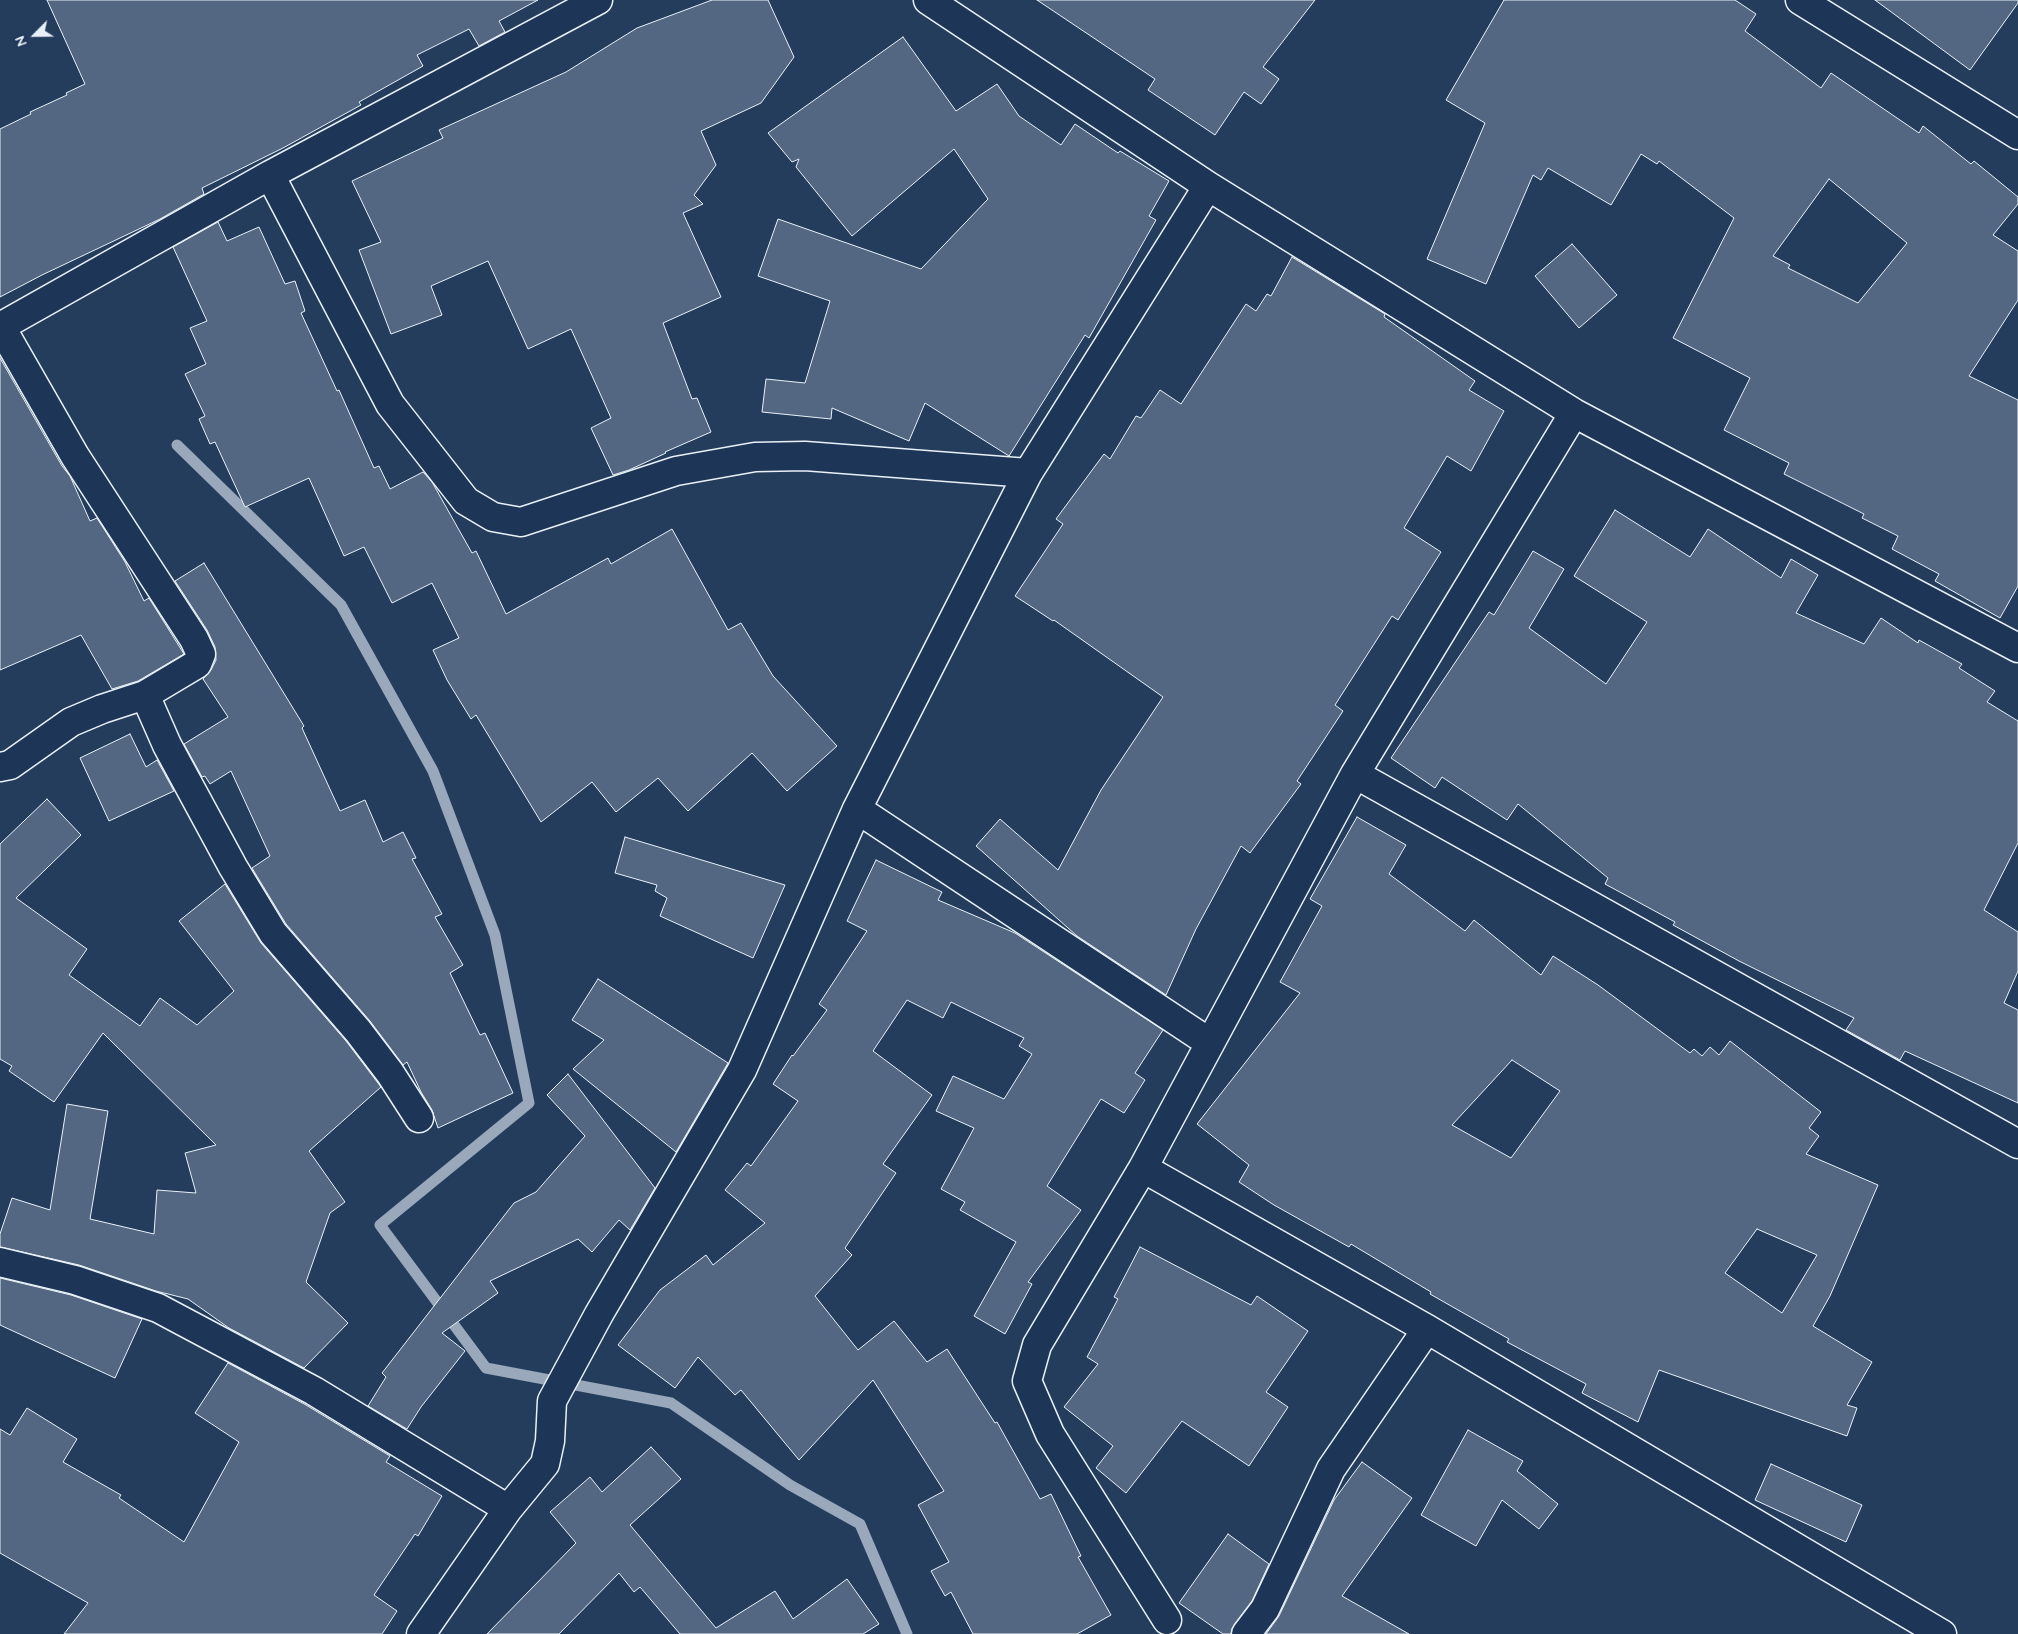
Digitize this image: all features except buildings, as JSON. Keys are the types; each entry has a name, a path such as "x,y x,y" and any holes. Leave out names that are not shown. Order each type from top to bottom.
{"street":[{"path":"0,766 10,765 72,722 102,709 145,695 197,664 201,654 194,639 75,456 0,327 270,176 598,0"},
{"path":"928,0 1208,186 1574,413 2018,648"},
{"path":"1800,0 2018,135"},
{"path":"270,176 390,404 466,501 493,517 521,522 676,471 755,456 805,456 1028,473"},
{"path":"421,1634 508,1509 545,1464 550,1441 552,1401 599,1314 742,1070 857,809 1028,473 1208,186"},
{"path":"1167,1620 1050,1434 1027,1381 1037,1345 1143,1168 1355,774 1574,413"},
{"path":"145,695 167,745 233,867 273,933 358,1031 390,1073 420,1118"},
{"path":"1355,774 2018,1144"},
{"path":"857,809 1210,1043"},
{"path":"1143,1168 1427,1330 1942,1634"},
{"path":"0,1262 75,1280 158,1308 314,1391 508,1509"},
{"path":"1246,1634 1265,1608 1331,1469 1427,1330"}],"waterway":[{"path":"177,445 341,605 433,771 495,935 529,1103 380,1225 486,1368 671,1403 790,1485 860,1524 907,1634"}]}
